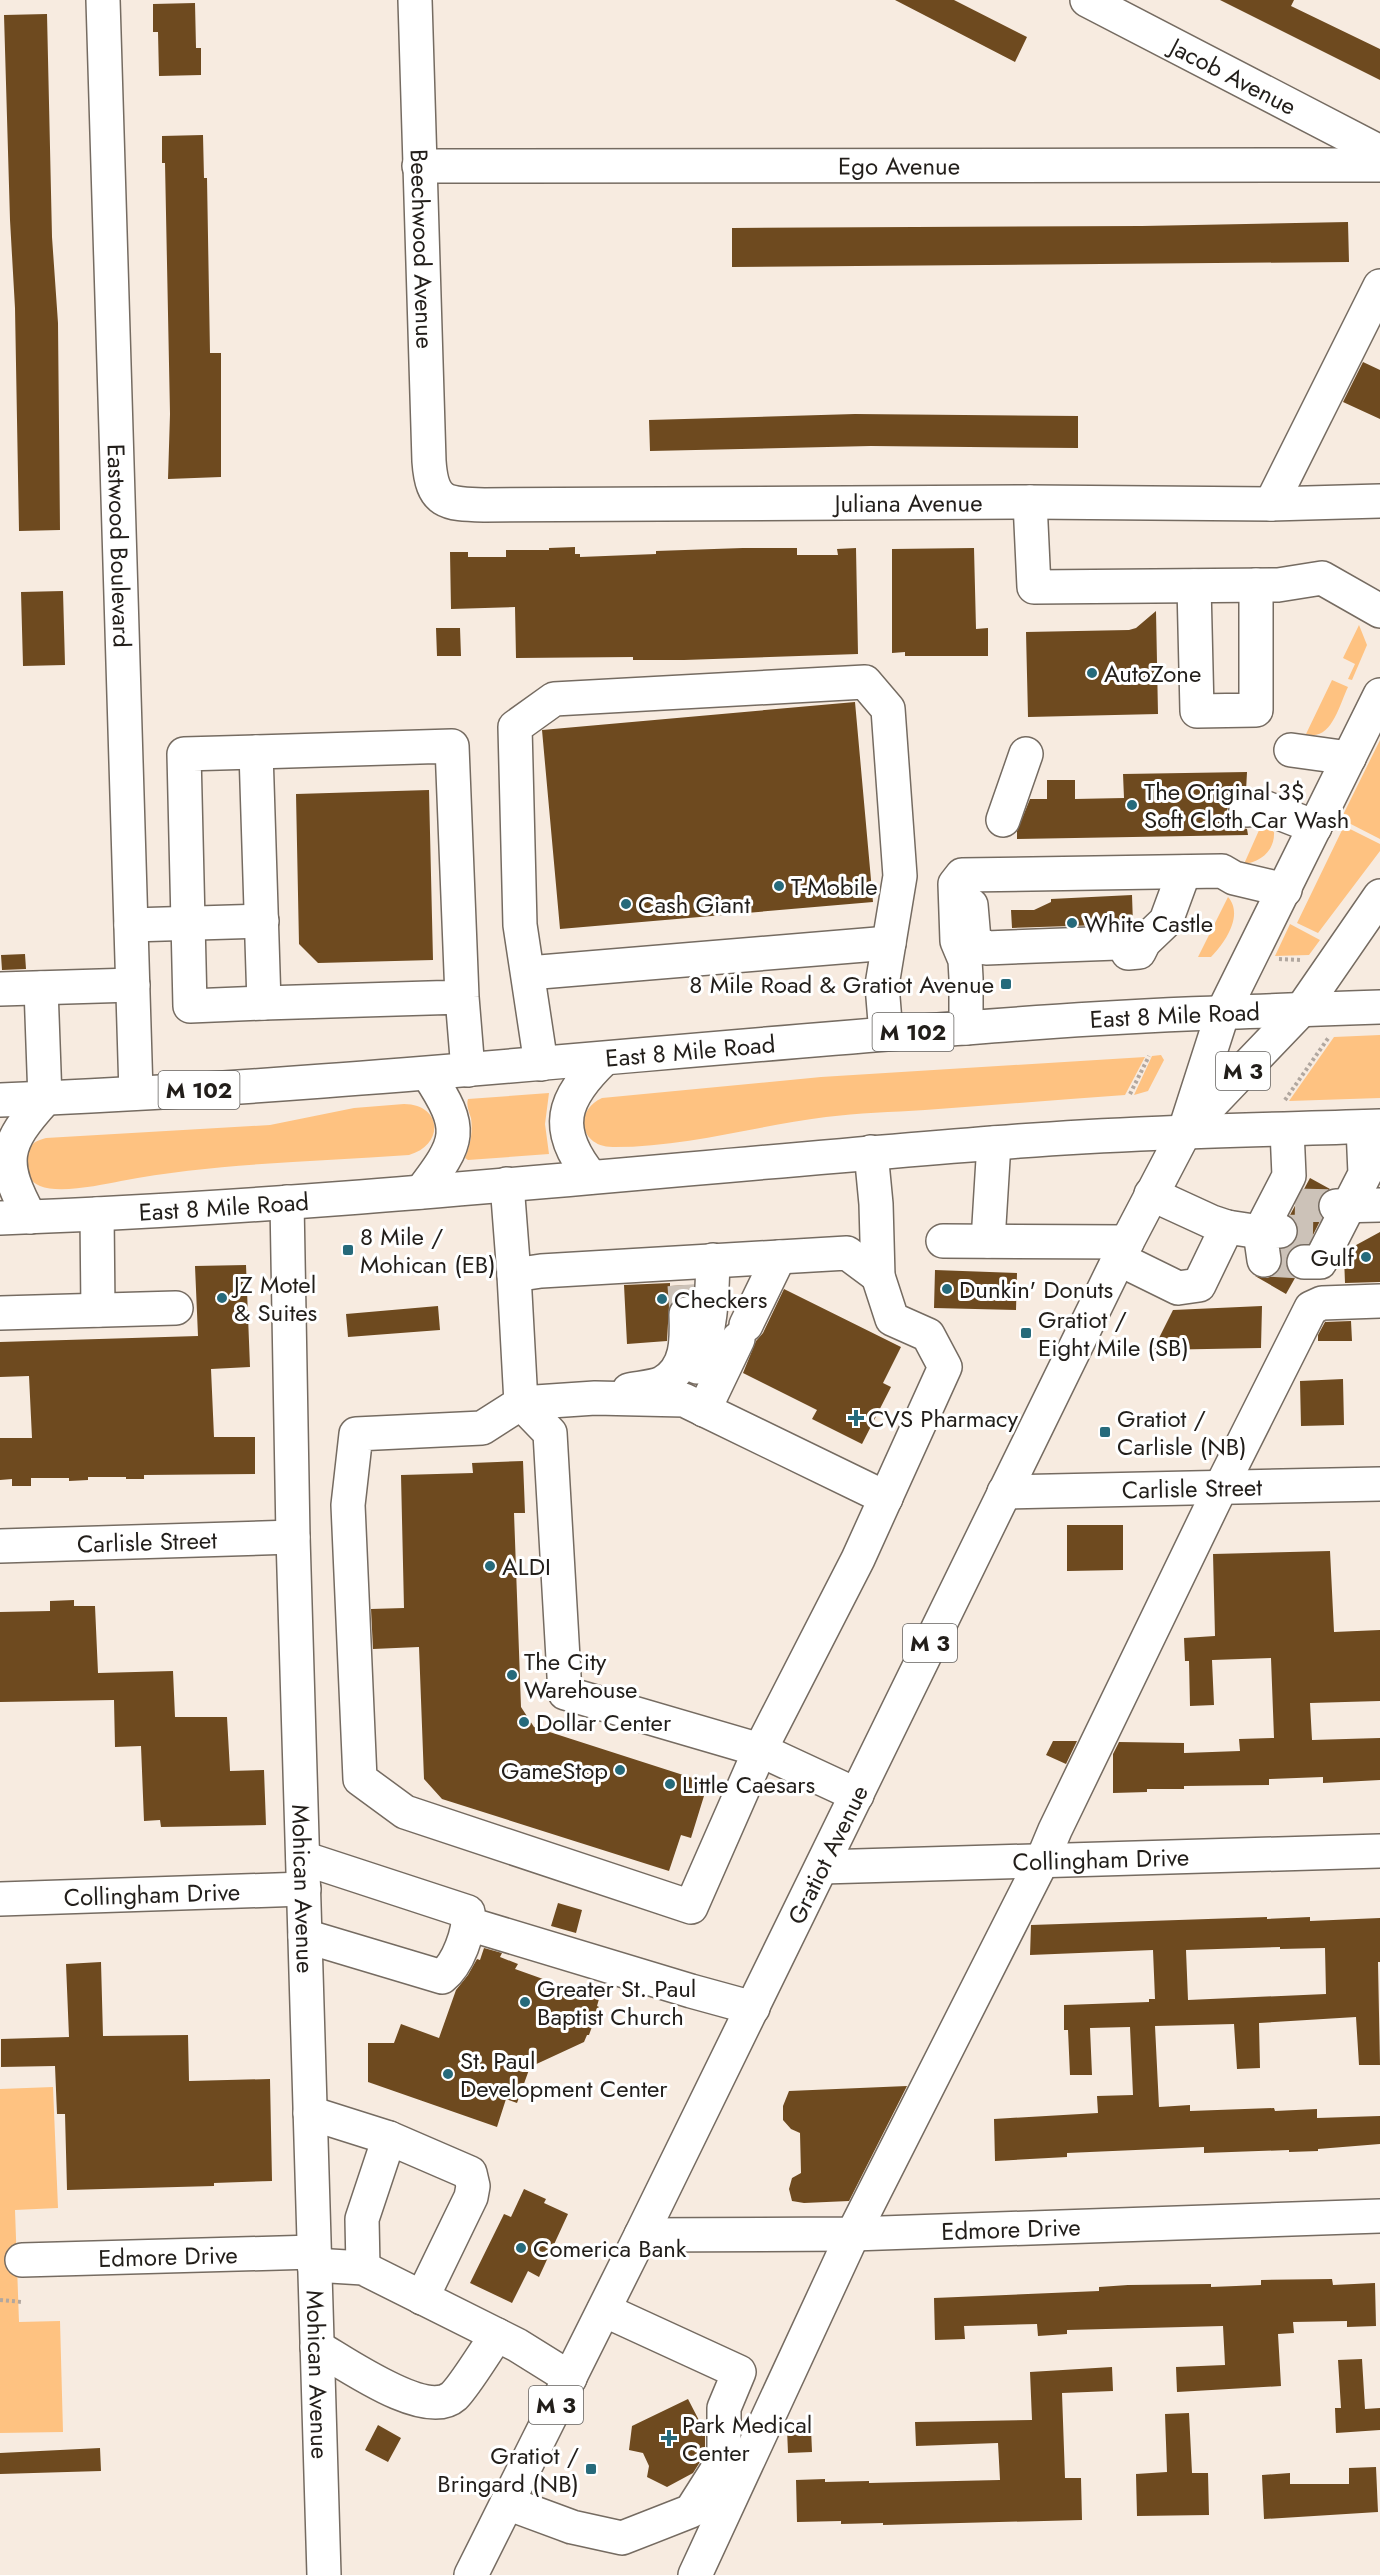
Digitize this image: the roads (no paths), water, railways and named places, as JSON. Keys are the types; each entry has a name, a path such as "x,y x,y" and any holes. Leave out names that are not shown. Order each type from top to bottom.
{"main road":[{"name":"Eastwood Boulevard","path":"103,0 136,1093"},
{"name":"Beechwood Avenue","path":"415,0 429,461 433,488 438,495"},
{"name":"Jacob Avenue","path":"1087,0 1380,152"},
{"name":"Ego Avenue","path":"419,166 1380,165"},
{"path":"1271,504 1380,286"},
{"name":"Juliana Avenue","path":"438,495 461,504 485,505 1030,502 1271,504 1380,501"},
{"path":"1030,502 1034,587 1278,585 1322,578 1380,611"},
{"path":"1194,586 1197,711 1256,710 1256,585"},
{"path":"541,1064 520,925 515,727 554,699 865,682 888,709 900,876 882,985 885,1034"},
{"name":"Gratiot Avenue","path":"471,2575 753,2008 1151,1194 1184,1133 1223,1012 1380,695"},
{"path":"462,997 190,1006 184,754 452,746 462,997 468,1070"},
{"path":"1292,750 1349,758"},
{"path":"256,752 264,1003"},
{"path":"1003,820 1026,754"},
{"path":"1246,816 1266,808 1312,833"},
{"path":"1144,942 986,948 974,940 970,918 972,901 980,891 991,886 1182,879 1222,871 1234,878 1285,890"},
{"path":"966,1028 964,960 957,941 955,884 962,875 1182,879"},
{"path":"964,960 1139,952 1144,942 1166,921 1182,879"},
{"name":"Gratiot Avenue","path":"1184,1133 1302,1009 1380,896"},
{"path":"131,925 262,921"},
{"path":"528,973 889,943"},
{"path":"0,989 132,985"},
{"path":"15,1217 8,1155 22,1124 45,1099 41,988"},
{"name":"East 8 Mile Road","path":"0,1100 428,1074 966,1028 1223,1012 1380,1007"},
{"path":"591,1177 572,1148 567,1132 566,1115 583,1079 604,1059"},
{"path":"421,1192 442,1164 454,1137 449,1108 428,1074"},
{"path":"1286,1115 1288,1176 1312,1212 1320,1262 1304,1262"},
{"name":"East 8 Mile Road","path":"15,1217 287,1202 871,1152 1184,1133 1286,1115 1372,1126"},
{"path":"1151,1194 1227,1227 1312,1212 1365,1174 1372,1126"},
{"path":"988,1241 994,1143"},
{"path":"871,1152 876,1204 878,1276 892,1319 928,1335 945,1367 886,1498 813,1651 760,1750 691,1907 405,1812 360,1779 348,1505 356,1434 482,1428 521,1403 595,1398 694,1405 886,1498"},
{"path":"507,1184 521,1403 550,1433 564,1693 760,1750 857,1795"},
{"name":"Mohican Avenue","path":"287,1202 293,1537 324,2575"},
{"path":"97,1214 98,1310"},
{"path":"943,1241 988,1241 1123,1251 1178,1288 1199,1285 1227,1227"},
{"path":"514,1275 537,1271 692,1280 779,1257 847,1253 878,1276"},
{"path":"694,1405 742,1332 779,1257"},
{"path":"595,1398 662,1383 680,1365 687,1345 692,1280"},
{"path":"692,1280 712,1315 694,1405"},
{"path":"694,2575 853,2234 1042,1860 1054,1830 1221,1487 1311,1308 1322,1303 1380,1301"},
{"path":"0,1313 177,1308"},
{"name":"Carlisle Street","path":"1004,1492 1380,1484"},
{"name":"Carlisle Street","path":"0,1546 293,1537"},
{"name":"Collingham Drive","path":"822,1867 1380,1851"},
{"path":"303,1873 468,1912 469,1924 450,1970 442,1977 305,1936"},
{"name":"Collingham Drive","path":"0,1899 303,1873"},
{"path":"469,1924 753,2008"},
{"path":"310,2113 389,2138 470,2173 473,2186 471,2197 422,2298"},
{"path":"389,2138 362,2219 363,2268 497,2335 570,2378"},
{"name":"Edmore Drive","path":"641,2235 853,2234 1380,2216"},
{"name":"Edmore Drive","path":"22,2260 314,2258 363,2268"},
{"path":"507,2503 572,2527 622,2538 691,2511 724,2459 724,2408 739,2372 604,2310"},
{"path":"317,2347 404,2396 433,2403 453,2396 497,2335"}],"tunnel":[{"path":"1295,1205 1336,1206"},
{"path":"1280,1231 1321,1232"},
{"path":"1264,1260 1304,1262"},
{"path":"684,1285 686,1314"}],"place":[{"name":"AutoZone","path":"1092,673"},
{"name":"The Original 3$ Soft Cloth Car Wash","path":"1132,805"},
{"name":"T-Mobile","path":"779,886"},
{"name":"Cash Giant","path":"626,904"},
{"name":"White Castle","path":"1072,923"},
{"name":"8 Mile Road & Gratiot Avenue","path":"1006,984"},
{"name":"8 Mile / Mohican (EB)","path":"348,1250"},
{"name":"Gulf","path":"1366,1257"},
{"name":"Dunkin' Donuts","path":"947,1289"},
{"name":"JZ Motel & Suites","path":"222,1298"},
{"name":"Checkers","path":"662,1299"},
{"name":"Gratiot / Eight Mile (SB)","path":"1026,1333"},
{"name":"CVS Pharmacy","path":"856,1418"},
{"name":"Gratiot / Carlisle (NB)","path":"1105,1432"},
{"name":"ALDI","path":"490,1566"},
{"name":"The City Warehouse","path":"512,1675"},
{"name":"Dollar Center","path":"524,1722"},
{"name":"GameStop","path":"620,1770"},
{"name":"Little Caesars","path":"670,1784"},
{"name":"Greater St. Paul Baptist Church","path":"525,2002"},
{"name":"St. Paul Development Center","path":"448,2074"},
{"name":"Comerica Bank","path":"521,2248"},
{"name":"Park Medical Center","path":"669,2438"},
{"name":"Gratiot / Bringard (NB)","path":"591,2469"}]}
